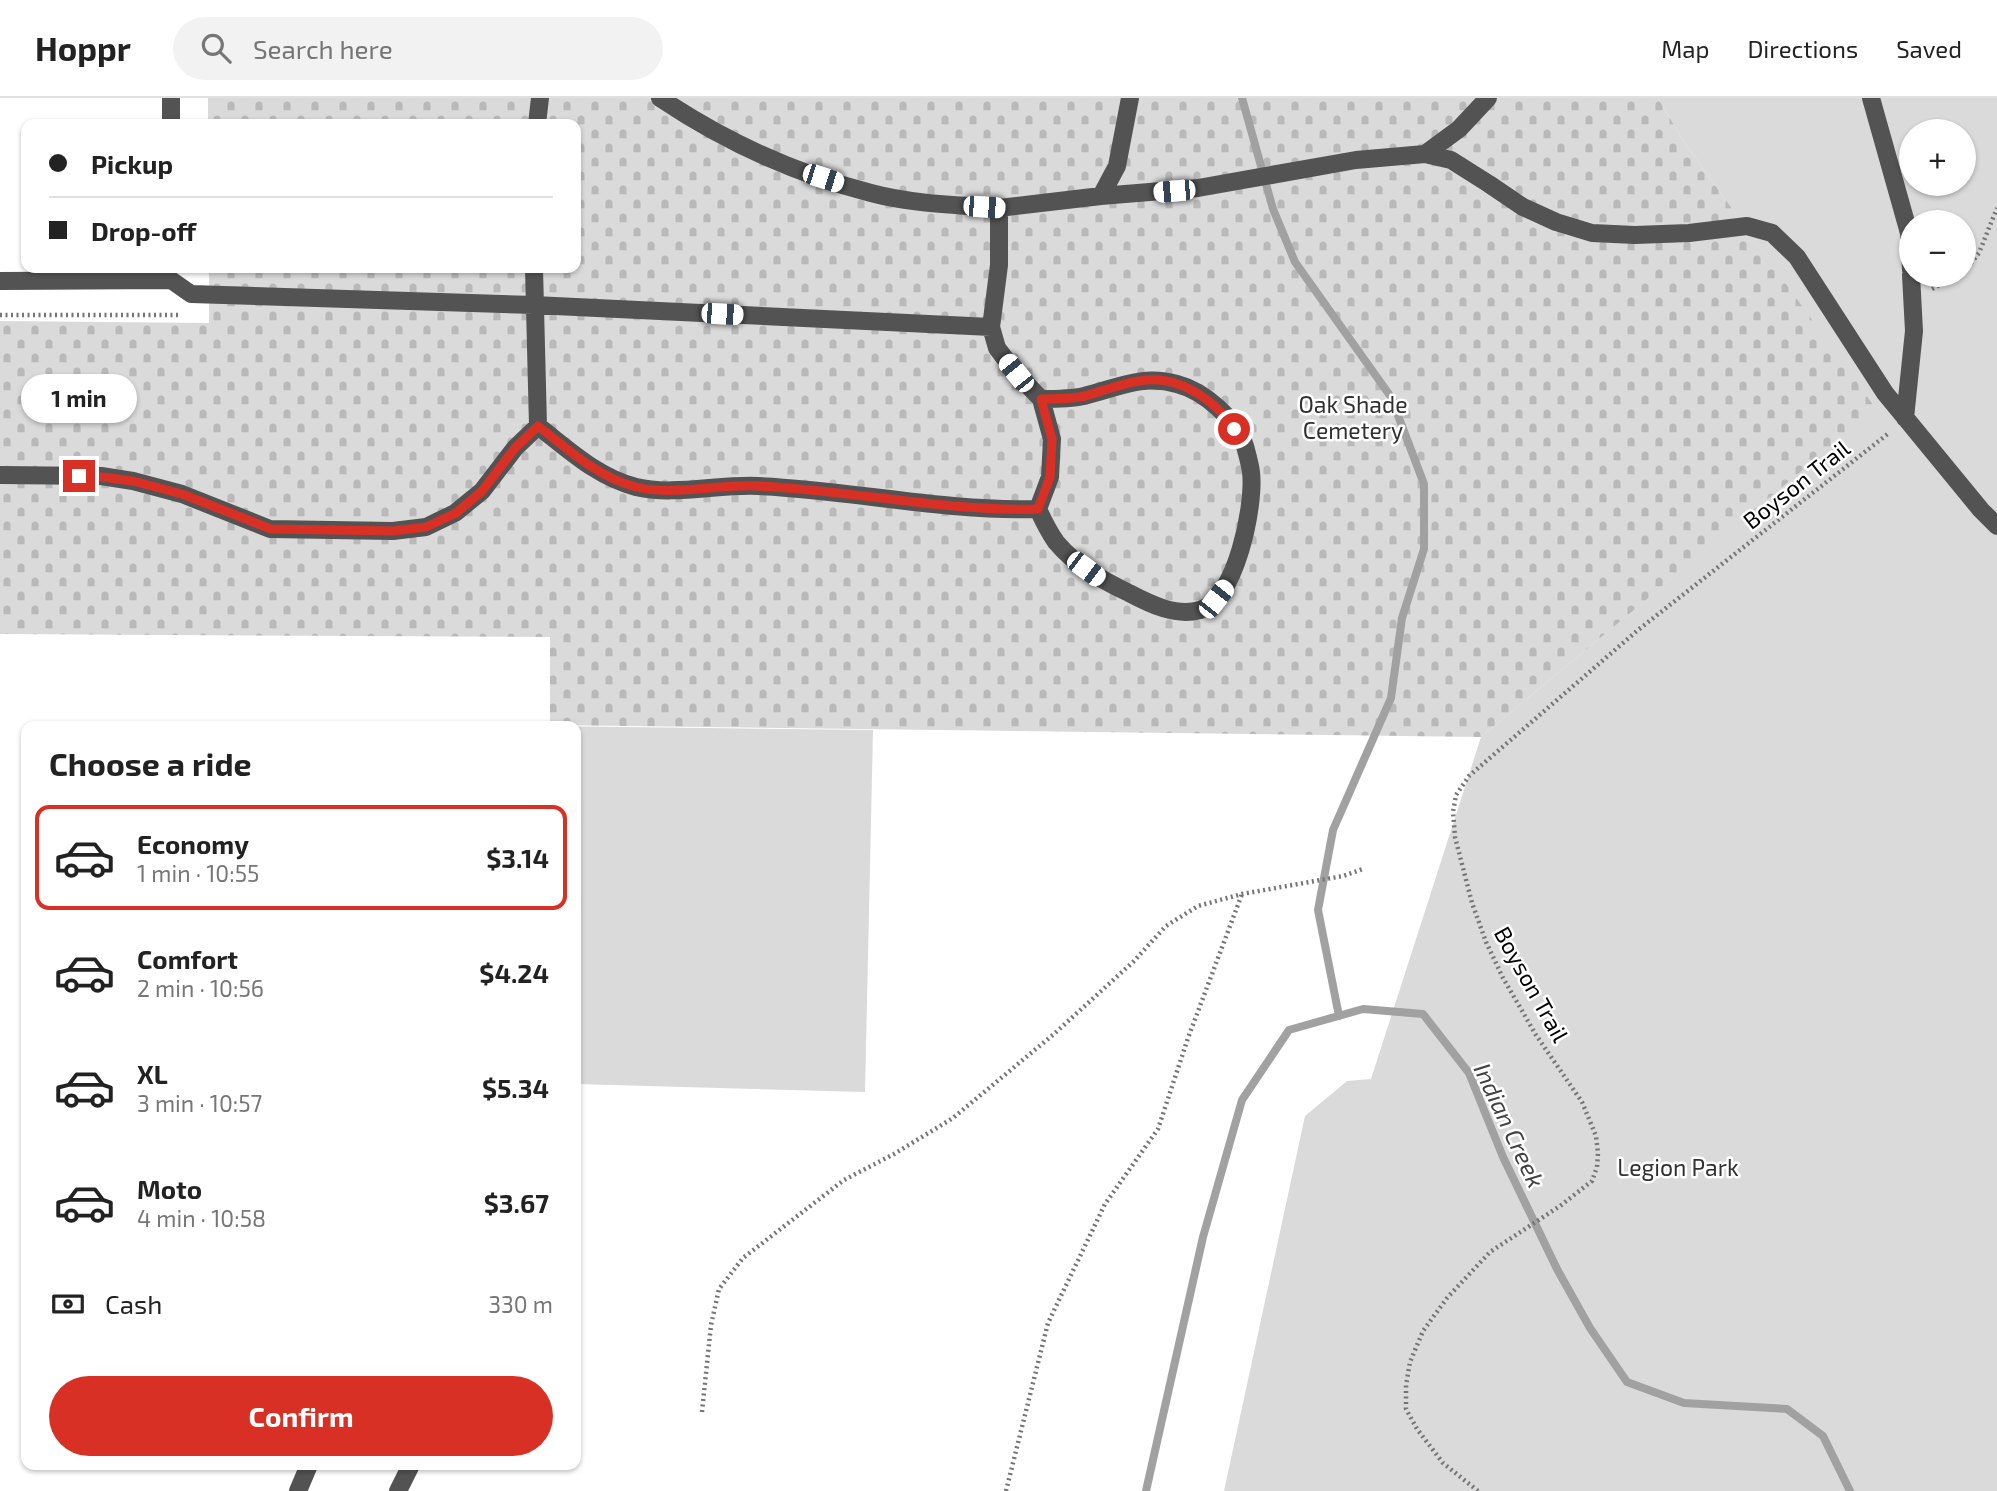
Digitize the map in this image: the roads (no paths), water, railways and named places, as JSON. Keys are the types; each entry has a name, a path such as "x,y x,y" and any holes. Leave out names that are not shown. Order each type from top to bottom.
{"street":[{"path":"171,98 171,119"},
{"path":"538,119 540,98"},
{"path":"660,98 696,122 764,157 871,194 913,201 999,208 1198,188 1356,160 1425,154 1451,160 1523,207 1556,222 1592,233 1689,233 1747,226 1772,233 1797,257 1885,393 1997,526"},
{"path":"1101,196 1117,166 1130,98"},
{"path":"1425,154 1459,128 1488,98"},
{"path":"1871,98 1903,210"},
{"path":"999,208 999,265 991,327 997,348 1041,399 1052,439 1050,477 1038,509 1055,540 1073,559 1099,579 1164,608 1184,613 1203,610 1228,584 1245,532 1251,473 1244,444 1225,414 1202,395 1178,384 1150,379 1082,397 1041,399"},
{"path":"0,475 102,477 133,481 182,494 271,529 393,531 426,527 456,513 482,491 515,448 538,426 534,273"},
{"path":"0,281 171,274 191,294 534,305 991,327"},
{"path":"1905,418 1914,331 1912,287"},
{"path":"538,426 602,475 637,487 668,489 755,486 848,493 958,506 1038,509"},
{"path":"298,1491 307,1470"},
{"path":"398,1491 408,1470"}],"waterway":[{"path":"1242,98 1273,209 1295,262 1391,397 1424,484 1424,549 1402,618 1391,698 1333,830 1318,910 1339,1016"},
{"name":"Indian Creek","path":"1146,1491 1203,1237 1242,1100 1289,1030 1363,1009 1423,1014 1469,1073 1503,1157 1557,1269 1590,1328 1627,1382 1684,1403 1787,1409 1823,1436 1850,1491"}],"park label":[{"name":"Oak Shade Cemetery","path":"1353,417"},
{"name":"Legion Park","path":"1678,1167"}]}
